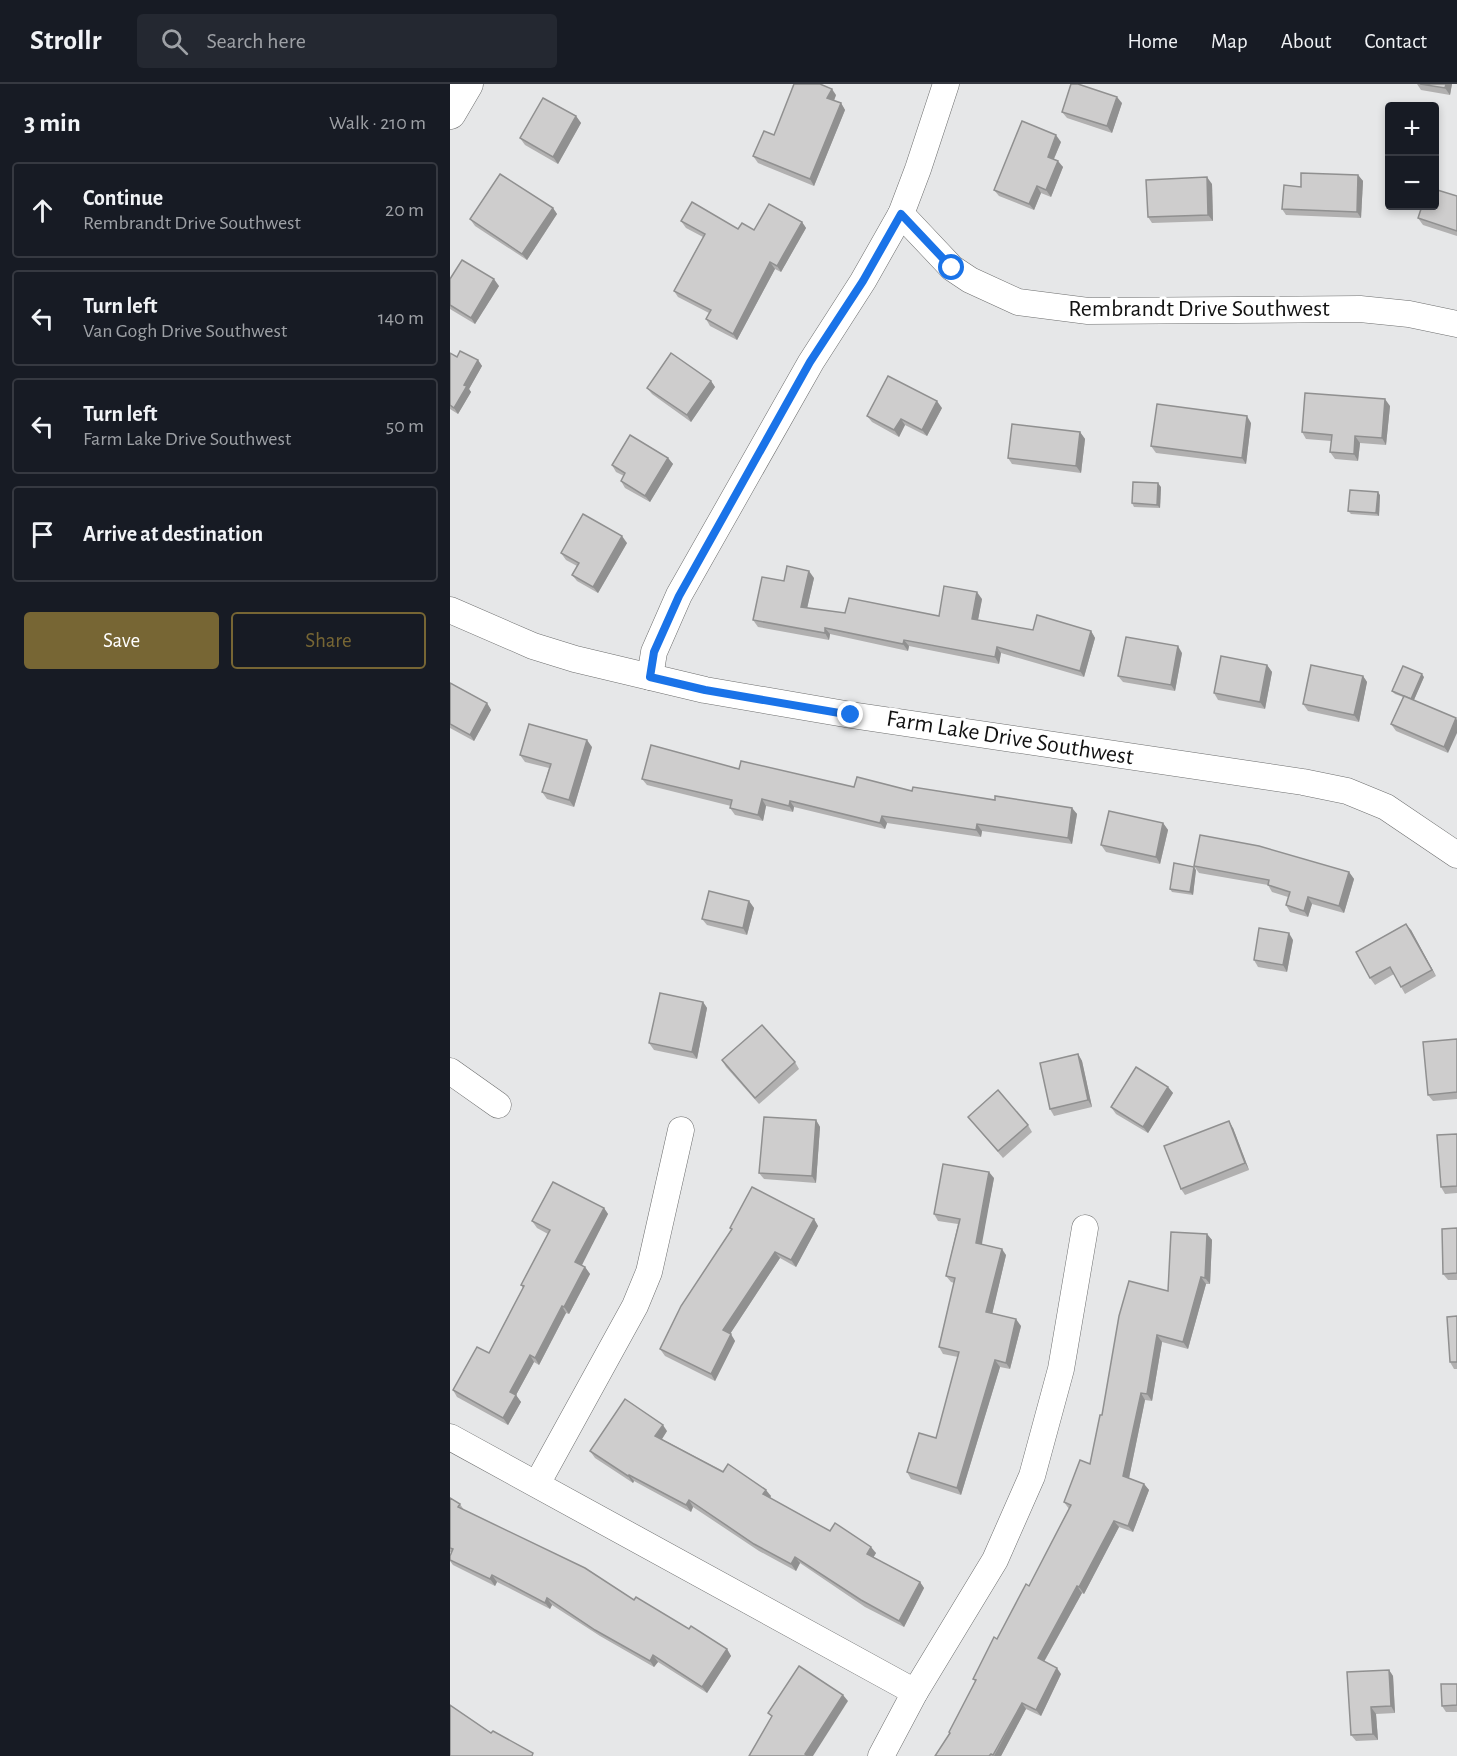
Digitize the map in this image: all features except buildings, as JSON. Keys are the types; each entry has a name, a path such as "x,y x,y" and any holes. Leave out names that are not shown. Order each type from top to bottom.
{"street":[{"path":"450,113 467,84"},
{"path":"650,677 654,652 679,596 810,362 863,281 901,214 946,84"},
{"name":"Rembrandt Drive Southwest","path":"901,214 952,268 970,280 1018,302 1088,311 1360,309 1409,314 1457,324"},
{"name":"Farm Lake Drive Southwest","path":"450,610 544,649 575,659 705,690 851,715 1304,782 1347,791 1386,807 1457,855"},
{"path":"450,1071 498,1106"},
{"path":"537,1484 635,1306 649,1272 681,1130"},
{"path":"881,1756 915,1692 995,1560 1032,1476 1061,1369 1085,1228"},
{"path":"450,1437 915,1692"}],"route":[{"path":"851,715 705,690 650,677 654,652 679,596 810,362 863,281 901,214 952,268"}]}
